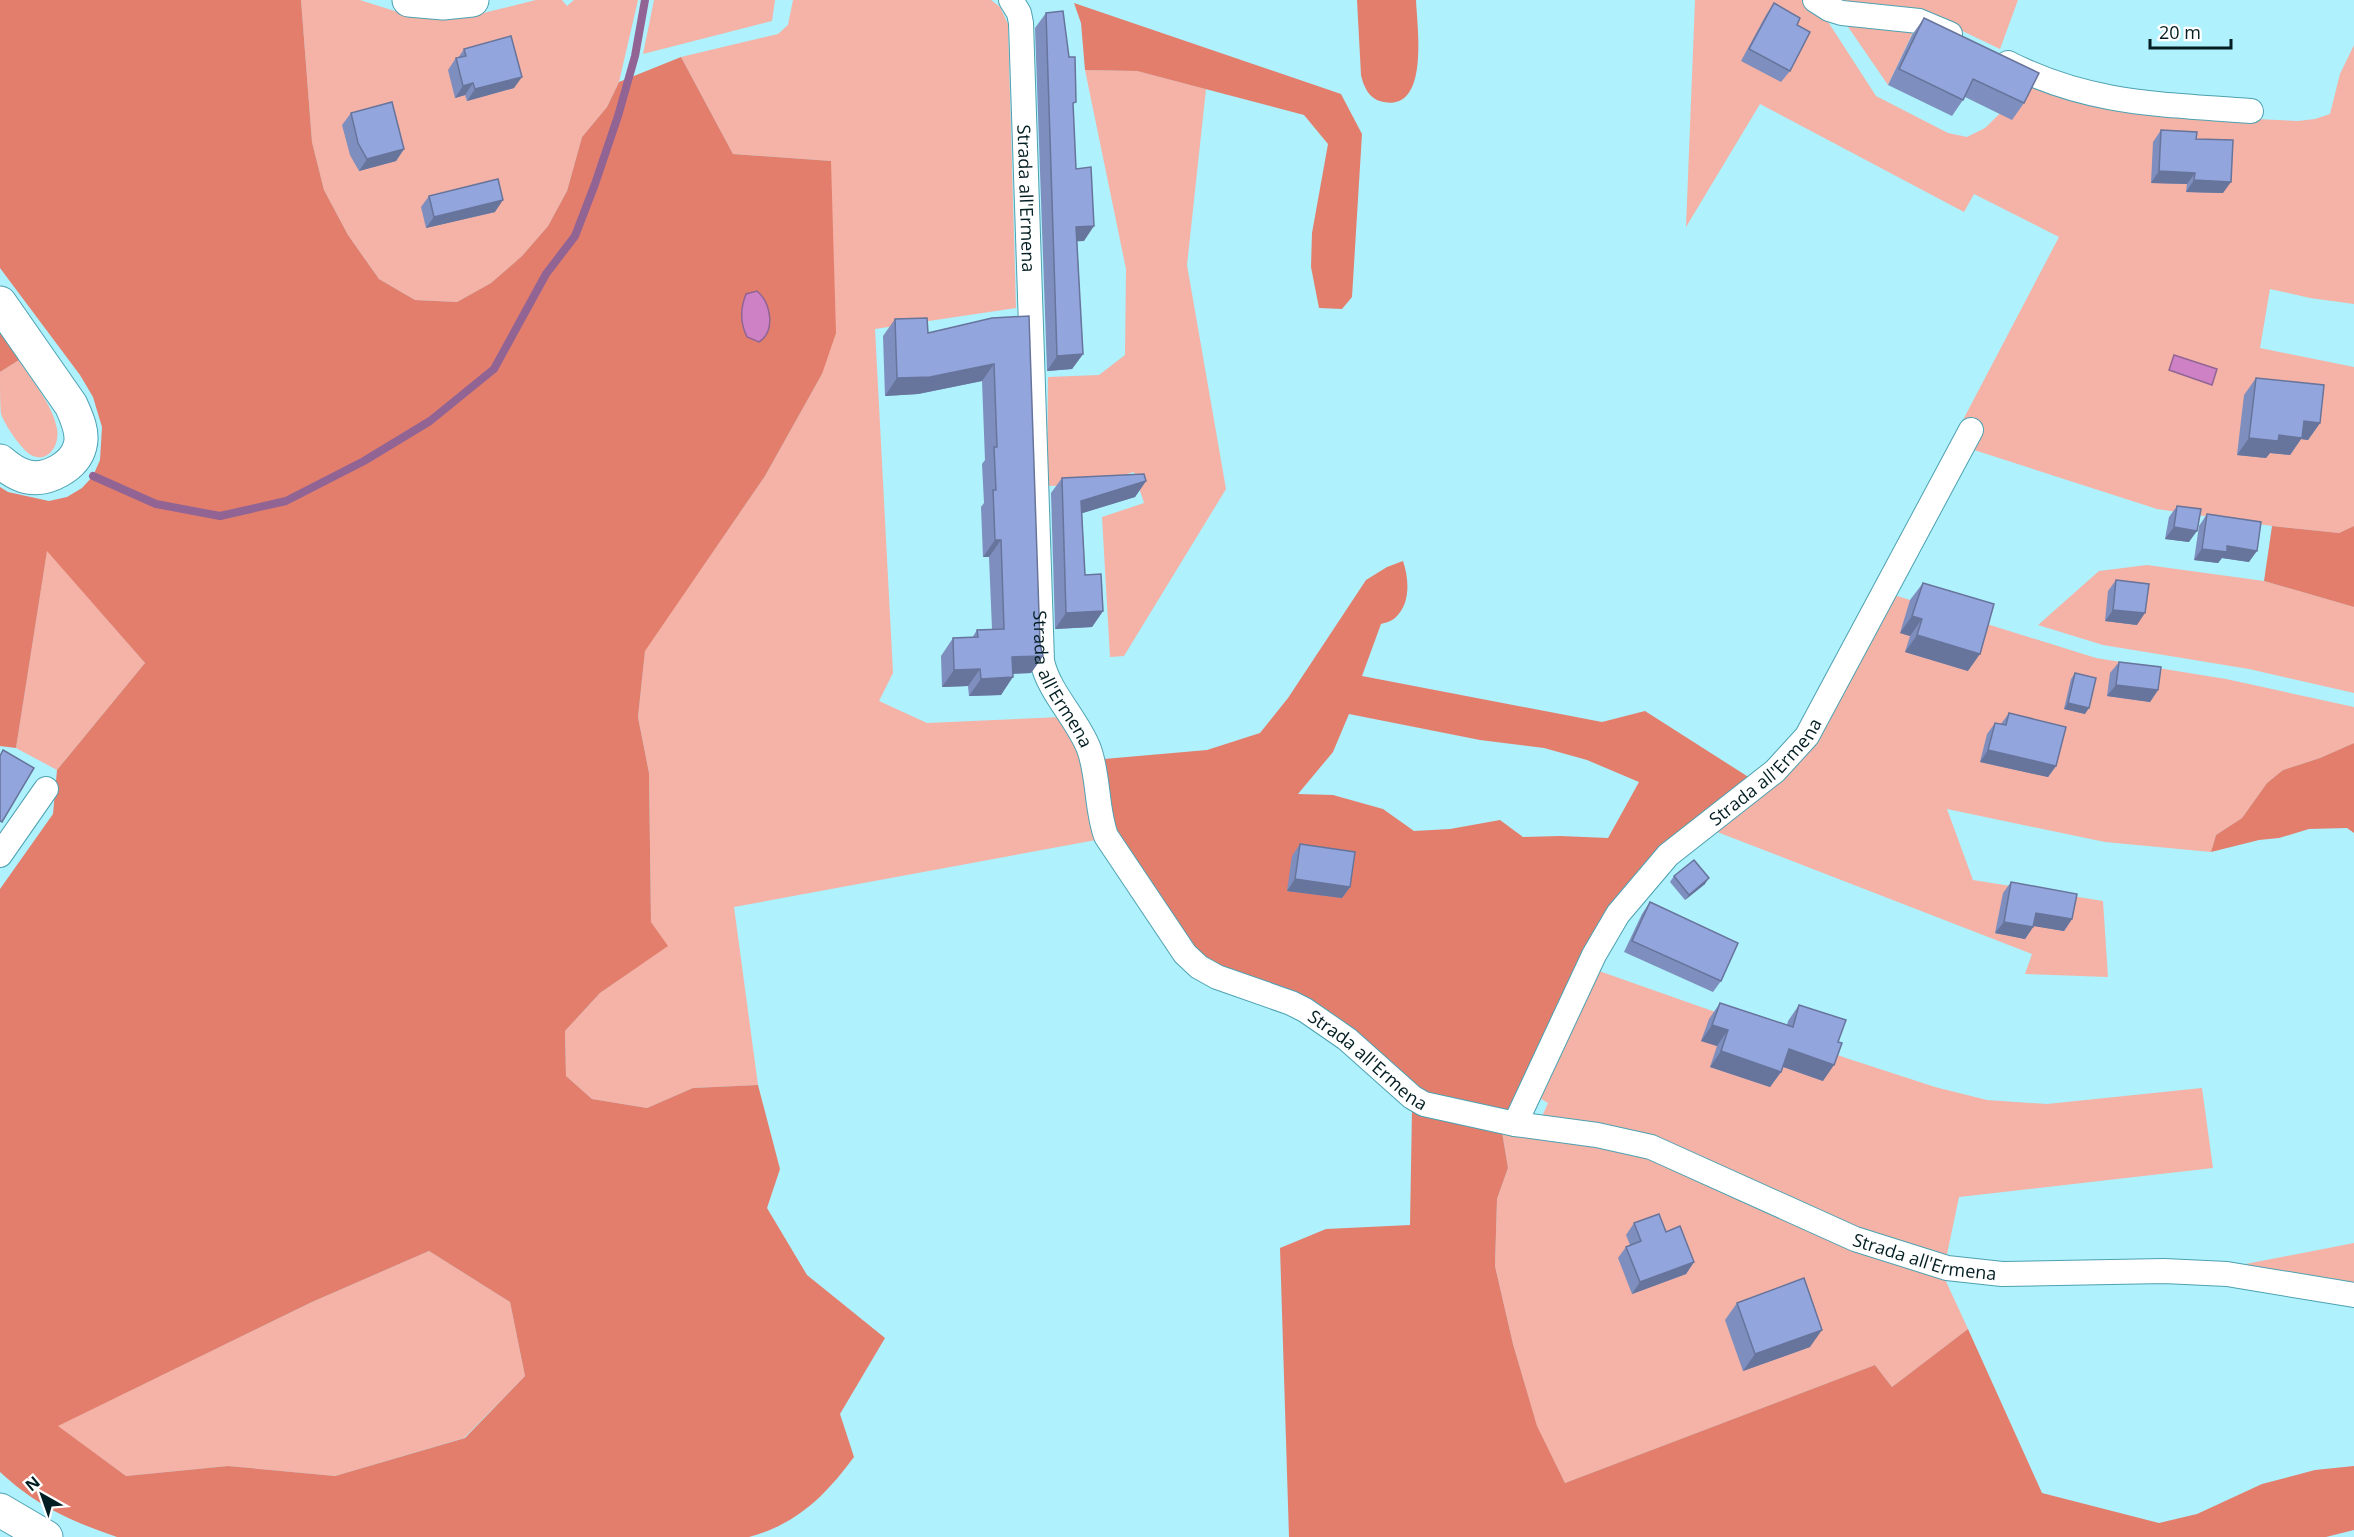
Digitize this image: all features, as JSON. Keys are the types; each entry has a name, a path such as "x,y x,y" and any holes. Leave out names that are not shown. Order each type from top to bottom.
{"main road":[{"path":"409,0 443,3 472,0"},
{"path":"0,303 71,405 77,418 81,445 74,459 62,470 46,477 28,477 11,471 0,461"},
{"path":"0,1510 46,1537"}],"street":[{"name":"Strada all'Ermena","path":"1011,0 1019,13 1021,23 1042,661 1047,675 1088,746 1096,775 1100,816 1106,836 1185,954 1199,967 1217,977 1305,1010 1347,1038 1401,1089 1424,1104 1515,1124 1597,1135 1651,1147 1855,1239 1947,1268 2002,1274 2164,1271 2228,1274 2354,1295"},
{"path":"1815,0 1829,9 1842,13 1919,21 2032,76 2099,97 2127,102 2251,111"},
{"name":"Strada all'Ermena","path":"1515,1124 1594,956 1618,914 1668,855 1775,771 1807,736 1971,430"},
{"path":"0,855 45,789"}],"shaded area":[{"path":"0,0 301,0 312,142 324,190 348,235 379,279 415,300 457,302 491,283 522,256 548,226 567,191 582,137 607,107 619,82 681,57 733,154 831,161 836,333 822,374 765,476 645,651 638,717 649,773 651,922 668,946 600,993 565,1031 566,1076 592,1099 647,1108 693,1088 758,1085 780,1169 767,1208 807,1275 885,1338 840,1414 854,1457 821,1496 782,1525 749,1537 117,1537 55,1511 27,1494 0,1472 0,889 53,814 57,770 145,663 47,551 16,748 0,746 0,487 8,492 49,501 67,497 82,488 93,476 100,460 102,427 93,397 80,375 0,268","holes":["429,1251 510,1302 525,1376 465,1438 335,1476 228,1466 126,1476 58,1426 312,1302"]},
{"path":"301,0 360,0 407,15 471,16 536,0 562,0 567,6 574,0 638,0 619,82 607,107 582,137 567,191 548,226 522,256 491,283 457,302 415,300 379,279 348,235 324,190 312,142"},
{"path":"654,0 775,0 772,21 643,54"},
{"path":"793,0 991,0 1000,7 1008,24 1016,308 875,329 893,673 879,701 927,723 1061,717 1083,764 1096,840 734,907 758,1085 693,1088 647,1108 592,1099 566,1076 565,1031 600,993 667,946 651,922 649,773 638,717 645,650 765,476 822,374 831,161 733,154 681,57 778,34 788,25"},
{"path":"1357,0 1416,0 1418,64 1415,81 1409,94 1399,101 1379,101 1368,93 1364,84 1361,75"},
{"path":"1695,0 1802,0 1823,14 1876,96 1948,133 1967,137 1985,128 2030,84 2150,114 2298,121 2315,119 2330,114 2340,74 2354,45 2354,304 2310,298 2270,289 2260,348 2354,367 2354,526 2339,533 2272,526 2157,509 1971,449 1976,440 1964,418 2059,237 1974,194 1964,212 1760,104 1686,227"},
{"path":"1831,0 2018,0 2000,49 1931,16"},
{"path":"1074,3 1341,94 1362,134 1352,297 1342,309 1319,308 1311,267 1312,233 1328,144 1304,115 1137,71 1085,70 1081,23"},
{"path":"1844,21 1915,28 1888,85"},
{"path":"1085,70 1137,71 1206,89 1187,265 1226,489 1124,656 1110,657 1102,517 1144,503 1134,472 1088,485 1047,486 1048,377 1099,375 1125,355 1126,269"},
{"path":"757,291 766,302 770,317 768,331 759,342 747,337 742,316 746,294"},
{"path":"0,332 19,360 0,372"},
{"path":"2174,355 2217,369 2212,385 2169,370"},
{"path":"19,360 47,402 55,420 57,441 52,451 43,457 31,455 23,448 1,414 0,372"},
{"path":"2272,526 2339,533 2354,526 2354,607 2264,581"},
{"path":"47,550 145,663 57,770 16,748"},
{"path":"1403,561 1407,576 1406,599 1395,618 1381,624 1362,676 1602,722 1645,711 1750,778 1616,898 1598,923 1508,1112 1434,1097 1217,966 1195,948 1115,831 1104,759 1207,750 1260,733 1288,698 1366,580 1387,567","holes":["1349,714 1480,740 1544,748 1587,760 1639,782 1608,838 1523,837 1500,820 1450,829 1414,831 1383,809 1333,795 1298,794 1333,752"]},
{"path":"2147,565 2264,581 2354,607 2354,693 2249,669 2103,645 2038,625 2099,571"},
{"path":"1894,595 2096,658 2226,679 2354,707 2354,743 2320,758 2283,770 2267,783 2242,818 2216,835 2211,852 2105,842 1947,809 1973,880 2103,901 2108,977 2025,974 2032,954 1712,830 1781,779"},
{"path":"2354,743 2354,833 2347,828 2309,829 2279,838 2259,840 2211,852 2216,835 2242,818 2267,783 2283,770 2320,758"},
{"path":"1599,971 1846,1058 1935,1087 1987,1100 2047,1104 2202,1088 2213,1168 1959,1197 1946,1259 1541,1119 1548,1103 1538,1097"},
{"path":"1412,1109 1502,1132 1508,1168 1497,1199 1495,1266 1513,1344 1537,1426 1565,1483 1875,1365 1892,1387 1968,1329 2042,1493 2159,1523 2197,1514 2262,1484 2315,1470 2354,1466 2354,1530 2326,1537 1289,1537 1280,1248 1326,1229 1410,1225"},
{"path":"1502,1132 1642,1154 1943,1275 1968,1329 1892,1387 1875,1365 1565,1483 1537,1427 1513,1344 1495,1266 1497,1199 1508,1168"},
{"path":"2354,1243 2354,1286 2230,1267"},
{"path":"429,1251 510,1302 525,1376 464,1438 335,1476 228,1466 126,1476 57,1426 312,1302"}],"building":[{"path":"1774,3 1800,18 1797,25 1810,32 1790,71 1749,49"},
{"path":"1063,11 1069,57 1075,57 1076,102 1073,103 1076,169 1091,167 1094,226 1076,227 1083,354 1057,356 1046,13"},
{"path":"1924,18 2039,73 2024,103 1973,79 1963,100 1899,69"},
{"path":"511,36 522,77 475,89 473,83 463,86 456,58 466,56 464,49"},
{"path":"392,102 404,149 367,159 358,143 351,113"},
{"path":"2161,130 2197,132 2196,139 2233,140 2231,182 2194,180 2195,173 2159,171"},
{"path":"498,179 503,200 434,217 429,196"},
{"path":"1029,316 1040,644 1043,656 1012,657 1013,677 981,679 980,669 954,670 953,638 978,637 977,630 1004,629 1001,540 995,540 993,490 996,490 994,447 997,447 994,364 930,377 897,378 895,319 927,318 928,333 992,318"},
{"path":"2256,378 2324,385 2320,423 2304,421 2302,438 2279,435 2278,441 2249,438"},
{"path":"1144,474 1146,481 1081,501 1085,575 1101,574 1103,611 1066,613 1062,478"},
{"path":"2177,506 2201,509 2197,531 2174,527"},
{"path":"2207,514 2261,522 2257,551 2227,546 2227,552 2202,549"},
{"path":"2116,580 2149,584 2145,613 2113,610"},
{"path":"1923,583 1994,604 1980,654 1917,635 1922,619 1912,616"},
{"path":"2119,662 2161,667 2158,690 2116,685"},
{"path":"2075,673 2096,678 2089,708 2068,703"},
{"path":"2009,713 2066,727 2056,766 1988,750 1995,723 2006,725"},
{"path":"3,750 34,768 2,822 0,821 0,756"},
{"path":"1300,844 1355,852 1350,887 1295,879"},
{"path":"1694,860 1709,878 1689,895 1674,876"},
{"path":"2011,882 2077,894 2072,919 2036,913 2033,927 2004,922"},
{"path":"1650,902 1738,943 1721,981 1632,941"},
{"path":"1720,1003 1793,1027 1799,1005 1846,1020 1838,1042 1842,1043 1834,1065 1789,1049 1781,1072 1721,1051 1728,1030 1712,1025"},
{"path":"1659,1214 1666,1232 1680,1226 1694,1262 1640,1282 1626,1247 1641,1241 1634,1223"},
{"path":"1804,1278 1822,1330 1755,1354 1737,1303"}],"waterway":[{"path":"93,476 156,504 220,516 286,501 364,461 430,421 494,369 546,274 575,236 618,116 635,56 645,0"}]}
